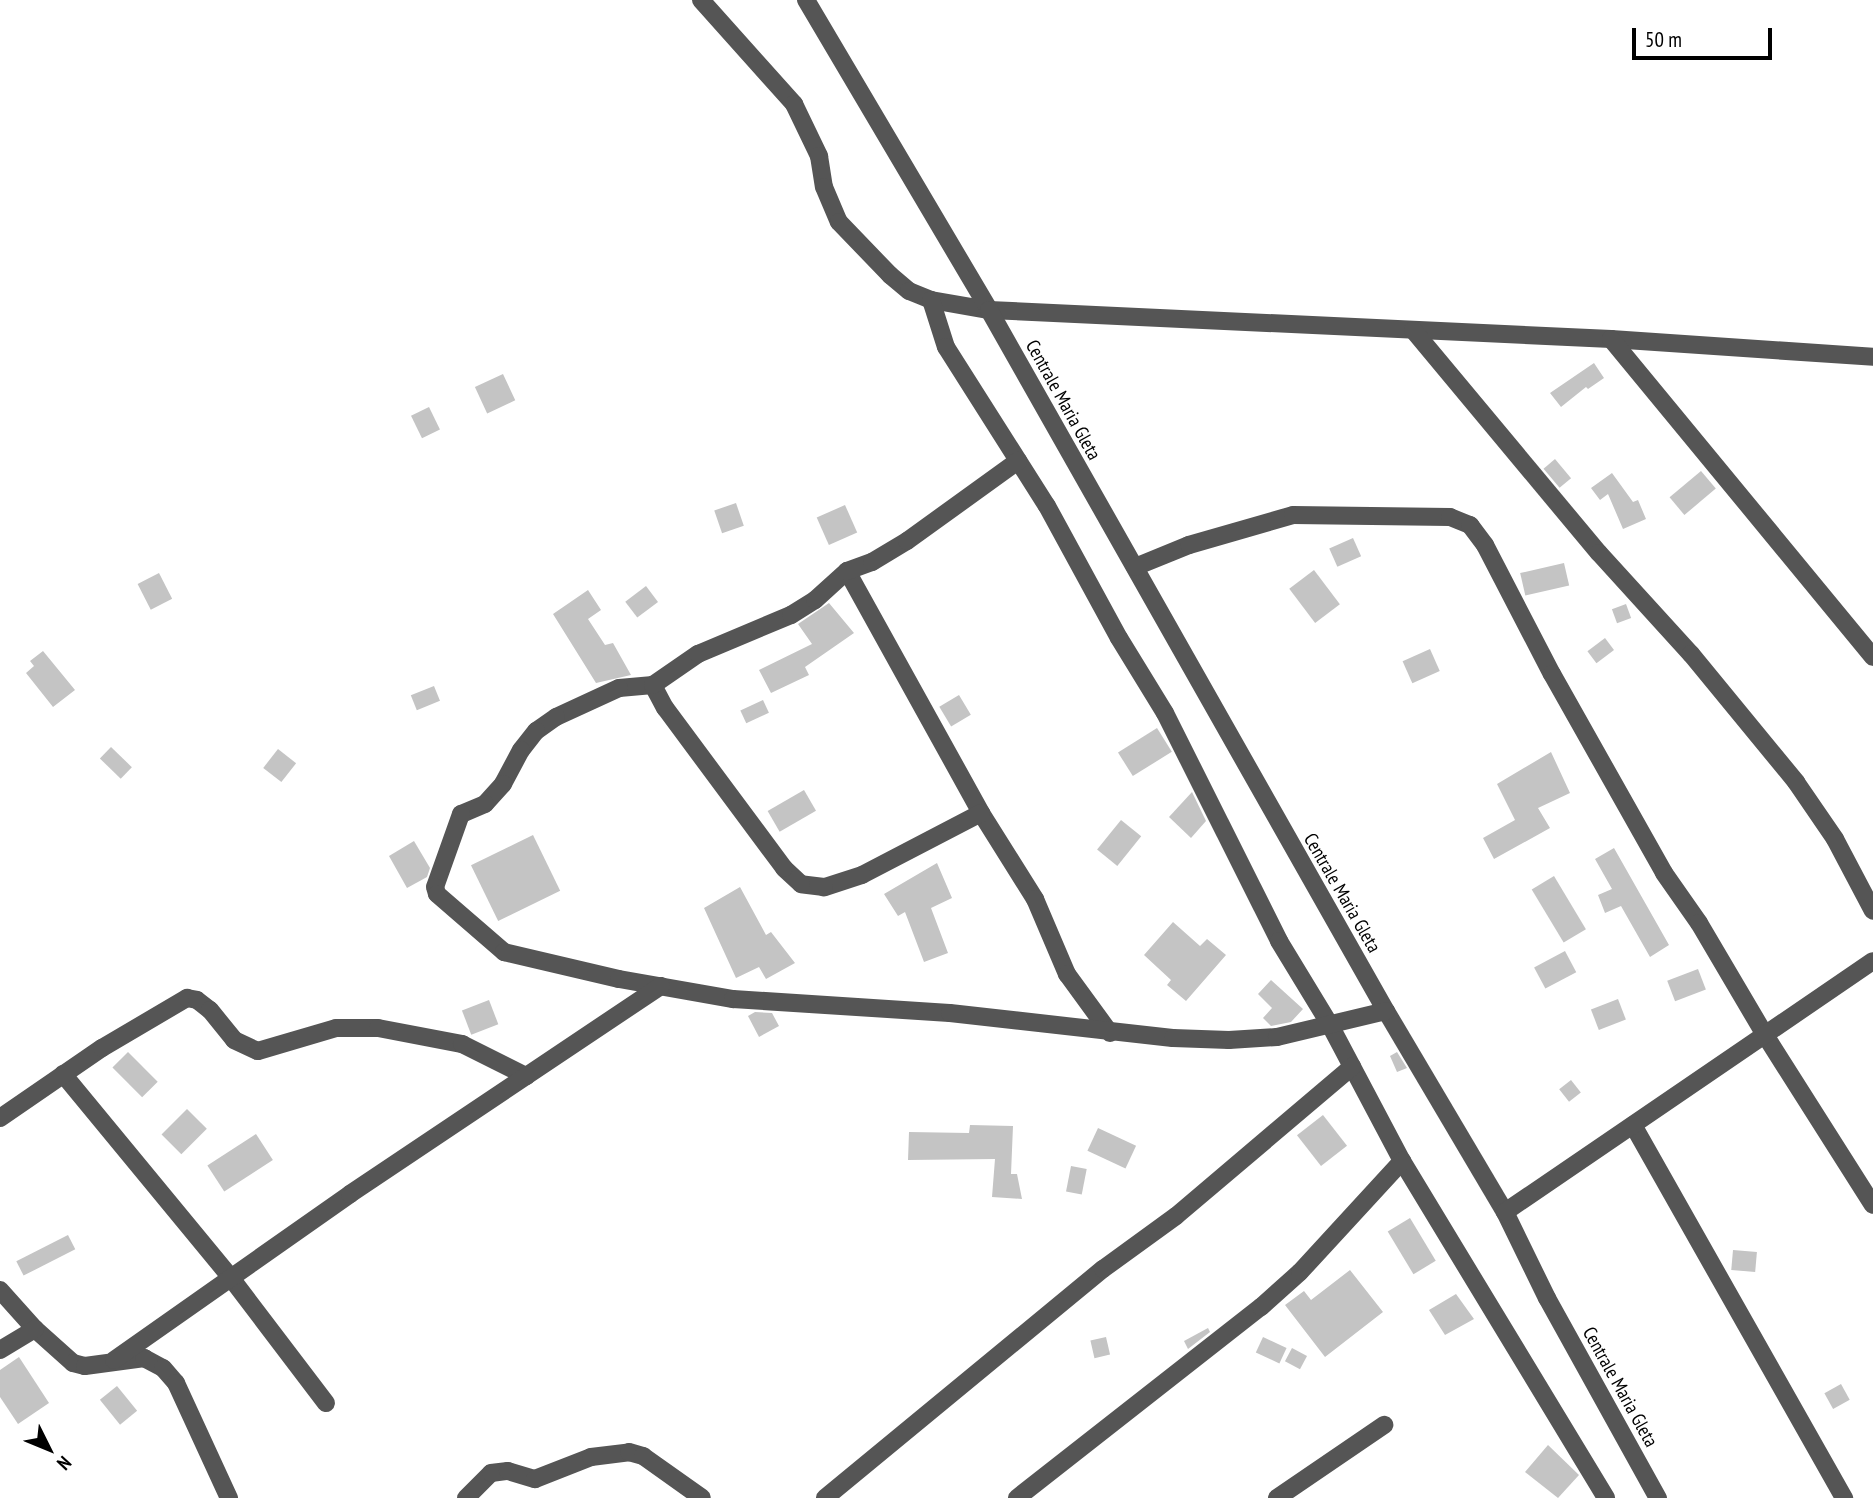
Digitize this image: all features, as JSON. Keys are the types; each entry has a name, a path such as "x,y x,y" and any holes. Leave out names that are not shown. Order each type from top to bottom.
{"street":[{"path":"701,0 794,104 819,156 824,187 839,222 890,275 909,290 932,300 989,310 1611,339 1873,357"},
{"name":"Centrale Maria Gleta","path":"806,0 989,310 1071,461 1135,567 1386,1011 1505,1212 1547,1298 1658,1498"},
{"path":"932,300 947,347 1018,461 1166,713 1279,941 1330,1026 1402,1161 1606,1498"},
{"path":"1413,330 1599,553 1691,654 1796,782 1835,839 1873,911"},
{"path":"1611,339 1873,657"},
{"path":"1018,461 907,541 872,562 846,571 815,600 791,615 698,654 653,685 619,688 556,717 536,731 493,796 485,804 461,814 435,887 437,894 504,952 733,999 950,1013 1110,1033 1229,1040 1277,1037 1386,1011"},
{"path":"1135,567 1189,545 1293,515 1450,517 1470,525 1485,545 1552,674 1664,873 1699,923 1765,1035 1872,1203"},
{"path":"846,571 981,813 1035,899 1067,974 1110,1033"},
{"path":"653,685 665,708 784,868 801,884 824,887 862,875 981,813"},
{"path":"1505,1212 1873,961"},
{"path":"114,1360 661,986"},
{"path":"0,1118 64,1074 187,998 197,1000 211,1010 234,1040 258,1051 335,1028 378,1028 463,1044 526,1076"},
{"path":"825,1498 1102,1269 1176,1216 1352,1067"},
{"path":"64,1074 231,1278 326,1403"},
{"path":"1633,1125 1844,1498"},
{"path":"1017,1498 1261,1307 1300,1272 1402,1161"},
{"path":"0,1290 35,1329 73,1363 85,1366 114,1360 144,1359 163,1368 176,1383 229,1498"},
{"path":"0,1350 35,1329"},
{"path":"1277,1498 1384,1425"},
{"path":"466,1498 491,1473 508,1471 535,1479 591,1457 629,1452 643,1456 702,1498"}],"building":[{"path":"1594,363 1604,378 1588,389 1586,387 1561,407 1550,393"},
{"path":"503,374 515,400 487,413 475,387"},
{"path":"429,407 440,429 422,438 411,416"},
{"path":"1555,459 1571,478 1560,488 1544,469"},
{"path":"1701,471 1716,489 1684,515 1670,497"},
{"path":"1612,473 1633,502 1638,500 1646,519 1623,529 1608,494 1600,500 1591,488"},
{"path":"736,503 744,526 722,533 714,510"},
{"path":"845,505 857,532 829,545 817,518"},
{"path":"1353,538 1361,556 1337,567 1329,549"},
{"path":"1564,563 1569,585 1525,596 1520,573"},
{"path":"1314,570 1340,604 1315,623 1289,589"},
{"path":"159,573 172,599 151,610 138,584"},
{"path":"646,586 658,602 637,618 625,602"},
{"path":"588,590 601,610 588,619 605,645 613,643 631,675 596,683 553,614"},
{"path":"829,603 854,633 805,667 809,675 771,693 759,670 812,644 798,624"},
{"path":"1626,604 1631,618 1617,623 1612,609"},
{"path":"1605,638 1614,650 1596,663 1587,651"},
{"path":"1430,649 1440,671 1412,683 1403,661"},
{"path":"43,651 75,690 53,707 26,673 34,666 30,661"},
{"path":"434,686 440,701 417,710 411,695"},
{"path":"959,695 971,715 951,727 939,707"},
{"path":"763,700 769,713 746,723 740,711"},
{"path":"1157,728 1172,752 1133,776 1118,752"},
{"path":"111,747 132,767 121,779 100,759"},
{"path":"278,749 296,763 281,782 263,768"},
{"path":"1551,752 1570,793 1538,808 1550,828 1494,859 1483,838 1515,820 1497,784"},
{"path":"804,790 816,811 780,832 768,811"},
{"path":"1192,792 1206,821 1191,838 1169,817"},
{"path":"1121,820 1141,836 1117,866 1097,850"},
{"path":"533,835 560,891 498,921 471,865"},
{"path":"414,841 430,868 427,877 407,888 389,856"},
{"path":"1614,848 1669,945 1650,957 1621,906 1605,913 1598,895 1612,889 1595,859"},
{"path":"937,863 952,898 931,908 948,953 924,962 905,912 898,916 884,894"},
{"path":"1554,876 1586,929 1564,943 1532,889"},
{"path":"740,887 766,935 771,932 795,963 766,979 759,967 736,978 704,908"},
{"path":"1173,922 1200,946 1207,939 1226,955 1186,1001 1167,985 1171,980 1144,955"},
{"path":"1565,951 1576,972 1545,989 1534,967"},
{"path":"1698,969 1706,990 1675,1001 1667,981"},
{"path":"1271,980 1303,1009 1291,1022 1271,1026 1263,1018 1272,1008 1258,994"},
{"path":"1618,999 1626,1020 1599,1030 1591,1009"},
{"path":"489,1000 498,1024 471,1035 462,1010"},
{"path":"755,1012 772,1013 779,1026 759,1037 748,1016"},
{"path":"128,1052 158,1082 142,1097 112,1068"},
{"path":"1397,1052 1407,1068 1397,1072 1390,1056"},
{"path":"1571,1080 1581,1093 1569,1102 1559,1089"},
{"path":"187,1109 207,1129 181,1154 162,1134"},
{"path":"1323,1115 1347,1146 1321,1166 1297,1135"},
{"path":"970,1125 1013,1126 1011,1174 1017,1174 1022,1199 992,1197 995,1159 908,1160 909,1132 969,1133"},
{"path":"1098,1128 1136,1146 1125,1168 1087,1151"},
{"path":"256,1134 273,1160 224,1192 207,1166"},
{"path":"1071,1166 1087,1169 1082,1195 1066,1192"},
{"path":"1410,1218 1436,1261 1413,1274 1388,1231"},
{"path":"68,1235 75,1249 24,1276 16,1261"},
{"path":"1733,1250 1757,1252 1755,1272 1731,1270"},
{"path":"1350,1270 1383,1312 1325,1357 1285,1305 1304,1291 1311,1300"},
{"path":"1456,1294 1474,1319 1445,1335 1429,1310"},
{"path":"1208,1328 1210,1332 1188,1349 1184,1341"},
{"path":"1106,1337 1110,1355 1094,1358 1090,1341"},
{"path":"1263,1337 1287,1348 1279,1363 1256,1352"},
{"path":"1292,1348 1307,1356 1300,1369 1285,1361"},
{"path":"19,1357 49,1403 18,1424 0,1397 0,1370"},
{"path":"1841,1384 1850,1400 1833,1409 1824,1393"},
{"path":"117,1386 137,1411 120,1425 100,1400"},
{"path":"1548,1445 1579,1475 1558,1498 1525,1472"}]}
